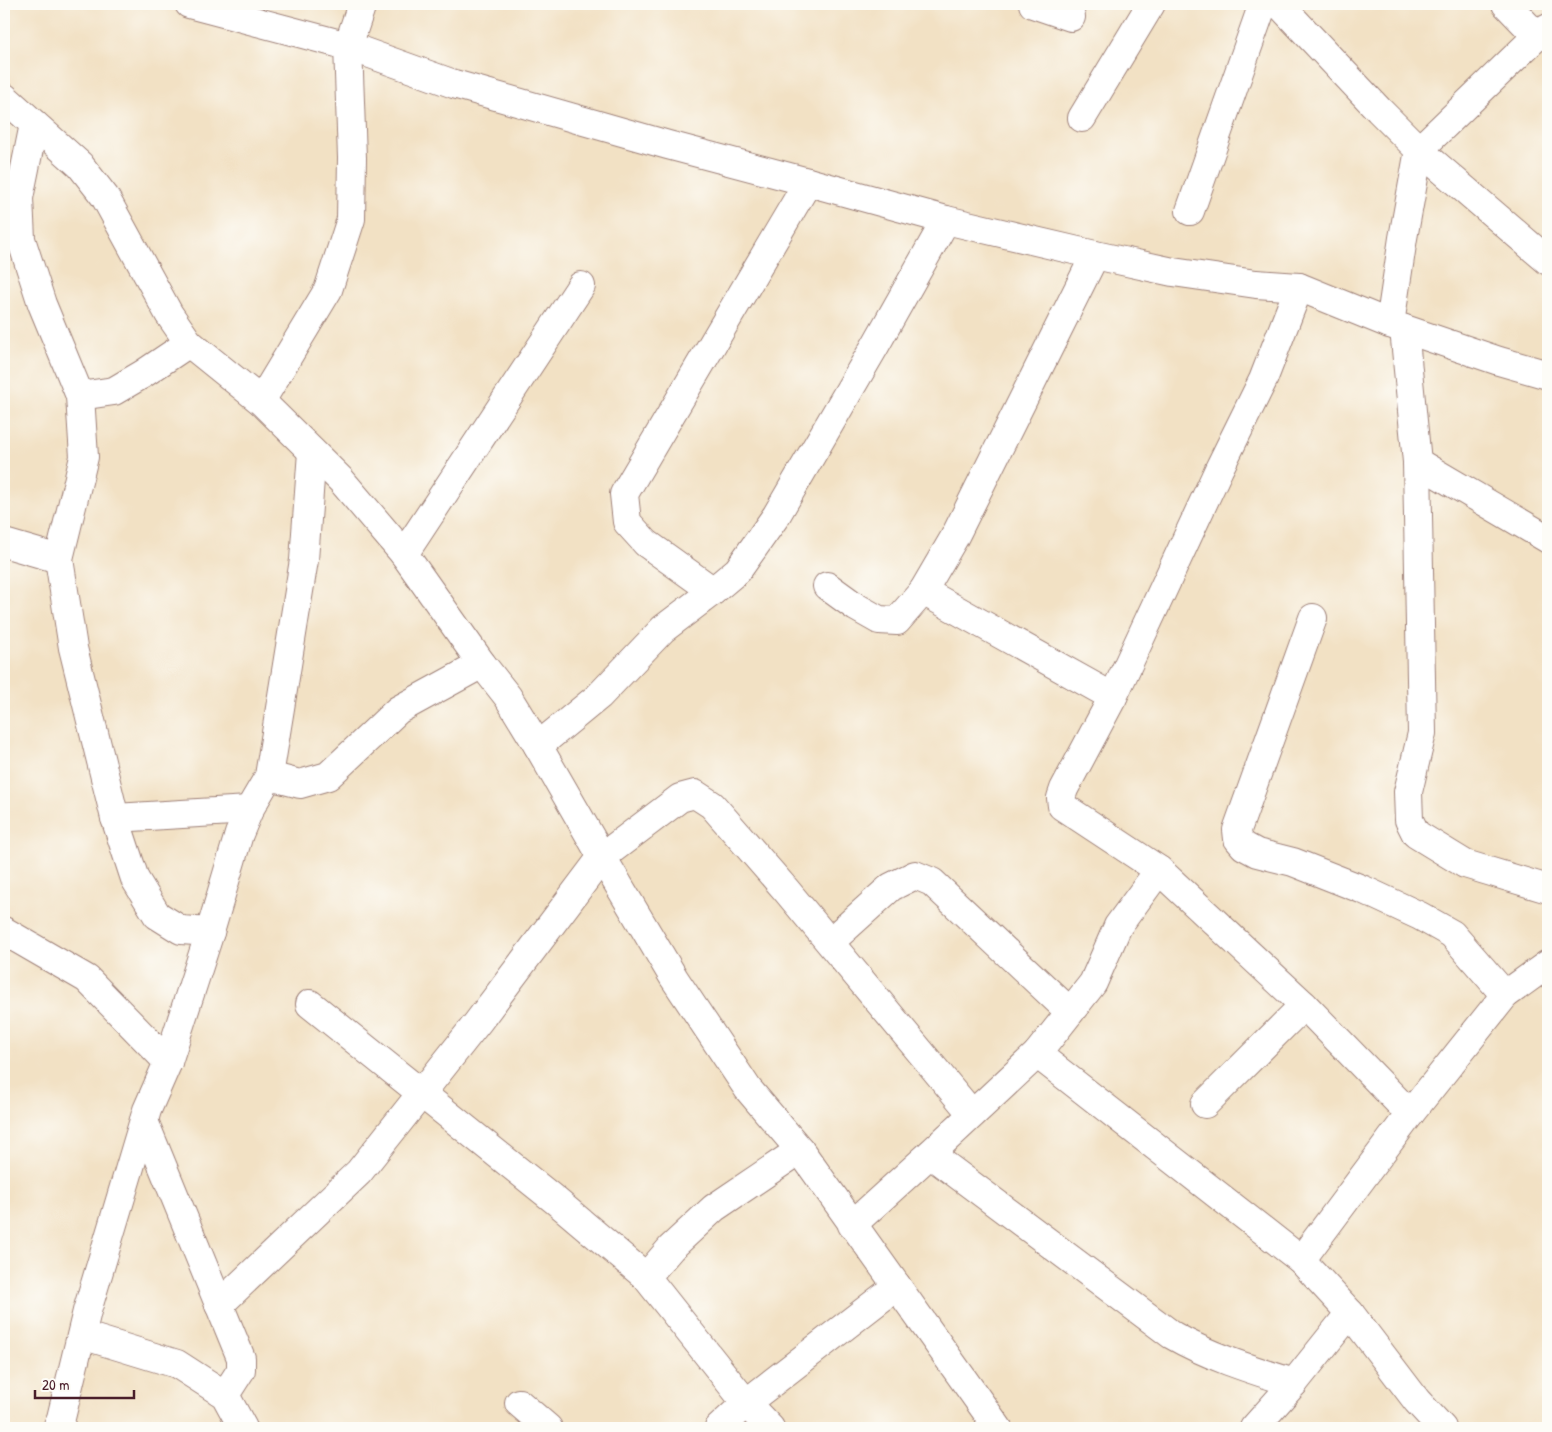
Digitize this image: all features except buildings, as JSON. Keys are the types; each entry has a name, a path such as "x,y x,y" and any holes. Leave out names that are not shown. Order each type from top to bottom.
{"street":[{"path":"189,4 348,46 454,84 668,145 946,220 1173,272 1256,284 1299,287 1397,326 1499,361 1548,375"},
{"path":"261,401 328,290 351,219 352,158 348,46 362,4"},
{"path":"1033,4 1072,17"},
{"path":"1082,118 1151,4"},
{"path":"1190,211 1263,4"},
{"path":"1279,4 1378,110 1419,150 1548,261"},
{"path":"1506,4 1543,32 1419,150 1403,238 1397,326 1417,462 1422,733 1408,792 1409,820 1416,834 1464,864 1548,889"},
{"path":"4,96 80,164 105,197 169,314 189,344 261,401 341,480 404,554 482,664 508,697 674,978 742,1081 800,1150 998,1428"},
{"path":"34,124 11,201 42,304 80,396 84,457 59,559 73,648 115,818 135,880 156,915 180,930 210,932"},
{"path":"714,591 646,543 626,522 624,494 808,182"},
{"path":"538,746 599,696 664,629 738,570 776,516 946,220"},
{"path":"827,586 856,607 879,620 897,621 923,591 958,529 1095,255"},
{"path":"404,554 582,286"},
{"path":"1299,287 1263,380 1219,469 1113,697 1064,789 1061,798 1062,806 1159,870 1304,1005 1410,1114"},
{"path":"80,396 114,391 189,344"},
{"path":"57,1428 62,1418 87,1311 144,1121 168,1062 239,834 249,810 269,776 304,560 312,452"},
{"path":"1417,462 1548,539"},
{"path":"4,543 59,559"},
{"path":"923,591 1113,697"},
{"path":"1313,618 1237,830 1238,839 1244,846 1257,853 1293,862 1364,890 1420,916 1452,934 1506,995"},
{"path":"269,776 300,784 328,776 398,710 482,664"},
{"path":"219,1305 359,1172 478,1022 602,858 680,798 695,794 712,805 830,942 972,1114"},
{"path":"115,818 249,810"},
{"path":"852,1225 1037,1054 1093,983 1118,926 1159,870"},
{"path":"830,942 891,887 915,875 932,882 1070,1012"},
{"path":"4,931 87,979 168,1062"},
{"path":"1301,1260 1410,1114 1506,995 1548,964"},
{"path":"310,1004 556,1201 646,1277 746,1403 770,1428"},
{"path":"1205,1104 1304,1005"},
{"path":"1037,1054 1301,1260 1350,1313 1417,1401 1442,1428"},
{"path":"144,1121 240,1358 241,1370 225,1395"},
{"path":"646,1277 671,1248 714,1208 800,1150"},
{"path":"930,1154 1172,1335 1189,1345 1252,1370 1294,1383"},
{"path":"719,1428 746,1403 897,1286"},
{"path":"1254,1428 1294,1383 1350,1313"},
{"path":"82,1335 178,1364 225,1395 243,1428"},
{"path":"519,1404 548,1428"}]}
